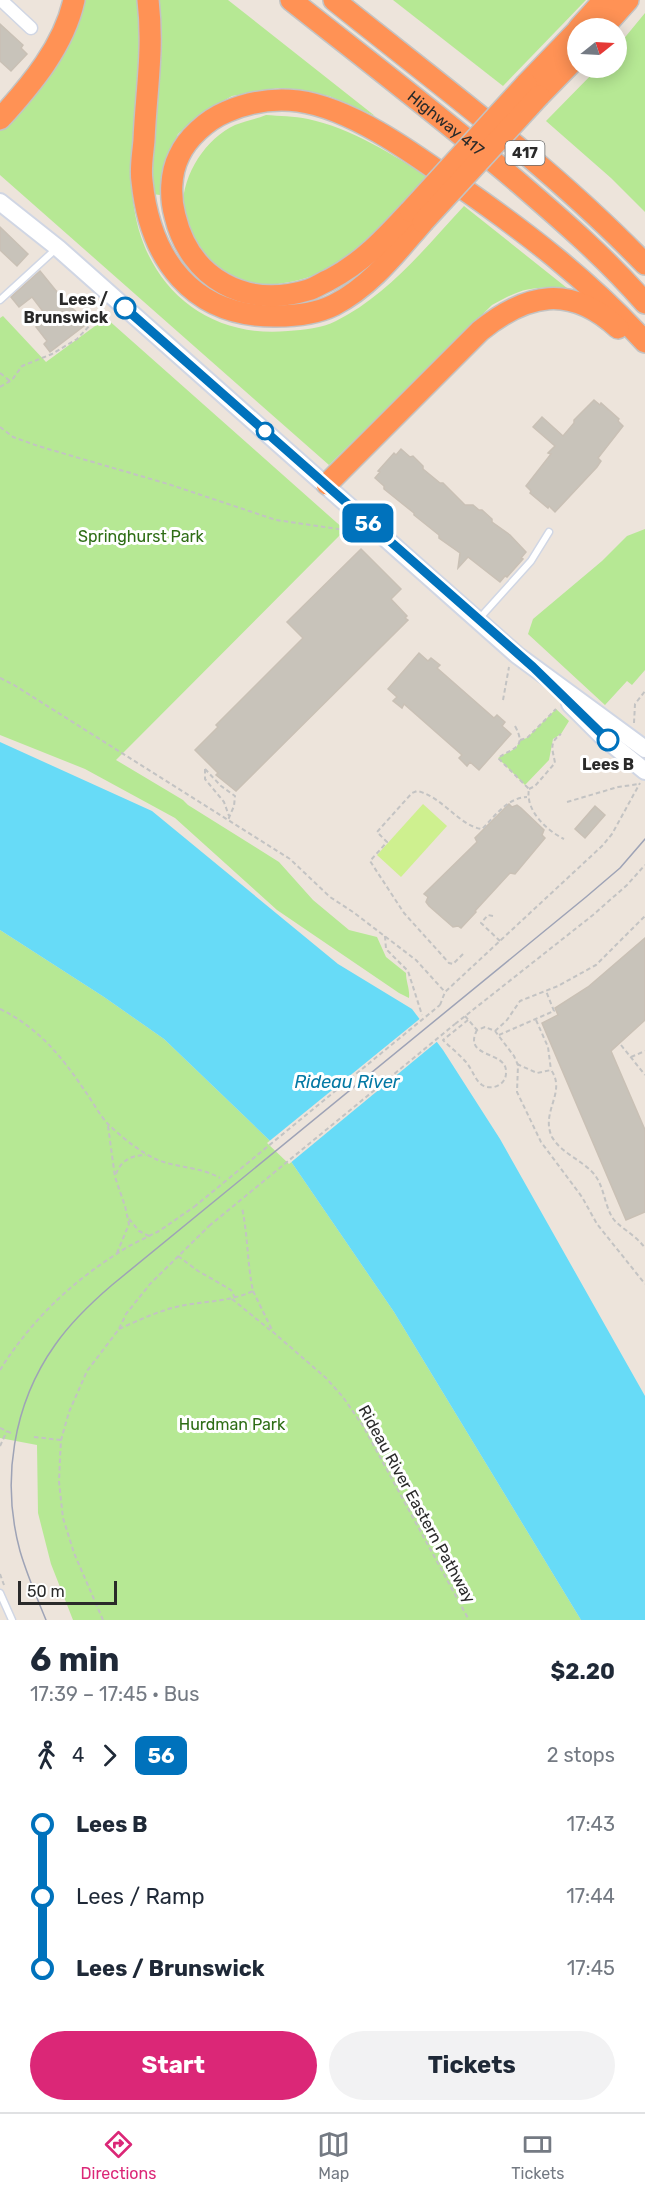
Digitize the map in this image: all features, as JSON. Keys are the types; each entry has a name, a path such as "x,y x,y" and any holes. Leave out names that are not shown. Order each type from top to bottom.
{"highway":[{"path":"0,119 39,73 68,20 74,0"},
{"path":"148,0 152,48 141,179 150,225 162,252 178,275 199,296 225,310 262,316 299,316 332,307 369,281 389,262 416,217"},
{"name":"Highway 417","path":"291,0 468,141 564,222 605,260 645,303"},
{"name":"417","path":"334,0 547,171 645,264"},
{"path":"588,18 604,0"},
{"path":"612,18 628,0"},
{"path":"567,44 533,90 416,217 347,271 309,290 280,296 251,294 225,285 204,270 189,254 179,235 172,204 172,179 179,156 194,135 215,117 242,105 272,100 300,101 364,124 398,143 503,216 604,299 645,342"},
{"path":"533,90 567,64"},
{"path":"327,484 480,331 518,305 528,301 550,299 580,303 607,318 645,356"}],"main road":[{"path":"0,202 58,248 327,484 363,526 533,667 642,778"},
{"path":"533,667 645,749"}],"street":[{"path":"1,0 31,28"}],"lane":[{"path":"0,300 58,248"},
{"path":"478,620 531,561 549,532"},
{"path":"0,1593 12,1620"}],"path":[{"path":"0,387 10,381 22,366 52,354 77,339 93,322 118,302"},
{"path":"0,374 10,381"},
{"path":"0,427 13,437 38,446 168,484 276,520 352,531 363,526"},
{"path":"503,699 509,665"},
{"path":"0,678 228,818 290,859 330,897 385,935 416,960 445,992"},
{"path":"628,736 634,722 634,704 645,692"},
{"path":"520,740 527,738 556,709"},
{"path":"515,726 521,736 516,748 498,758 529,789"},
{"path":"561,734 551,744 555,763 535,786 529,789 527,797 530,806 541,820 554,834 564,839"},
{"path":"205,769 221,786 235,796 234,806 228,818 224,802 205,780 205,769"},
{"path":"567,802 642,778"},
{"path":"0,1370 15,1346 51,1305 117,1253 149,1236 194,1207 440,1005 445,992 602,846 612,834 642,778"},
{"path":"463,954 453,964 449,963 404,913 370,861 387,842 377,832 417,791 430,794 462,820 482,829 510,801 516,797 527,797"},
{"path":"551,1070 537,1073 518,1064 499,1035 485,1027 477,1030 474,1038 476,1046 483,1053 502,1061 506,1068 504,1081 491,1088 480,1083 467,1064 443,1040 466,1018 593,915 627,885 645,865"},
{"path":"493,916 488,915 481,923 500,941"},
{"path":"495,1031 507,1020 520,1001 558,986 596,965 645,916"},
{"path":"385,935 386,949 408,971 422,1015"},
{"path":"499,1035 554,1011 546,991"},
{"path":"0,1009 32,1030 52,1047 108,1124 150,1156 210,1172 220,1178"},
{"path":"103,1620 74,1553 63,1518 59,1482 61,1440 69,1412 87,1371 119,1329 126,1314 150,1284 208,1226 455,1024 466,1018"},
{"path":"466,1018 477,1030"},
{"path":"536,1020 548,1047 551,1070 557,1084 548,1118 552,1135 559,1146 594,1174 614,1221 635,1235 645,1248"},
{"path":"621,1045 645,1075"},
{"path":"631,1057 645,1051"},
{"path":"518,1064 517,1092 541,1142 582,1197 597,1224 644,1278 645,1284"},
{"path":"108,1124 115,1177 128,1219 128,1231 117,1253"},
{"path":"115,1177 119,1167 127,1159 138,1155 150,1156"},
{"name":"Rideau River Eastern Pathway","path":"242,1208 253,1291 273,1332 326,1378 343,1397 363,1426 469,1620"},
{"path":"128,1219 139,1231 149,1236"},
{"path":"178,1256 198,1271 231,1290 234,1299 273,1332"},
{"path":"119,1329 161,1311 234,1299 253,1291"},
{"path":"0,1428 9,1432 0,1446"},
{"path":"34,1437 61,1440"}],"green space":[{"path":"80,0 139,0 142,55 131,163 133,200 139,230 149,256 164,280 182,299 204,315 229,325 257,331 300,330 336,321 373,298 389,284 421,254 464,206 567,288 528,289 492,305 329,465 0,175 0,129 48,75"},
{"path":"157,0 228,0 375,116 329,96 278,88 232,96 200,114 178,134 166,160 160,195 152,194"},
{"path":"393,0 586,0 503,86"},
{"path":"645,13 645,212 611,178 546,121 588,78 627,78 627,35"},
{"path":"266,115 303,118 340,129 371,143 430,178 364,244 334,266 320,273 285,283 261,285 227,277 193,242 186,228 183,198 192,168 211,142 222,132 235,125"},
{"name":"Springhurst Park","path":"3,316 46,362 106,318 345,530 116,760 279,862 313,900 349,930 377,937 386,957 406,973 409,998 277,910 175,818 85,769 0,735 0,318"},
{"path":"645,529 645,670 632,685 627,681 605,705 528,634 533,619 602,561 627,536"},
{"path":"556,709 569,721 561,734 553,739 549,760 525,785 498,758 516,748 520,740 527,738"},
{"path":"423,804 447,826 401,877 377,855"},
{"name":"Hurdman Park","path":"0,930 164,1039 290,1160 394,1312 581,1620 73,1620 51,1564 38,1513 37,1445 0,1438"}],"water":[{"name":"Rideau River","path":"0,742 152,811 338,964 412,1009 443,1050 500,1139 645,1396 645,1620 581,1620 394,1312 290,1160 164,1039 0,930"}],"pier":[{"path":"422,1017 439,1040 289,1164 267,1143"}],"building":[{"path":"0,24 23,45 21,48 27,54 11,71 0,61"},
{"path":"0,227 28,254 17,266 0,250"},
{"path":"40,271 66,303 79,314 81,312 89,322 50,352 44,344 47,341 36,327 48,318 32,297 19,307 11,297"},
{"path":"594,400 600,405 601,403 619,419 618,421 623,426 598,458 601,461 597,467 555,512 530,493 531,491 526,486 555,446 533,427 542,417 563,436 574,420"},
{"path":"401,449 410,457 413,456 423,466 423,469 443,483 465,505 473,505 482,510 526,552 521,558 523,559 507,577 505,576 500,582 468,557 458,568 460,553 439,538 439,535 384,489 384,486 375,478 380,472 378,471 394,453 396,455"},
{"path":"361,549 401,589 391,599 408,620 236,791 216,775 218,773 195,750 218,727 216,725 303,638 287,622"},
{"path":"419,653 428,661 431,658 440,665 437,668 494,718 497,715 505,722 502,726 511,734 479,770 470,762 467,766 459,758 462,755 404,704 402,708 393,701 397,697 388,689"},
{"path":"509,804 512,807 517,805 521,808 544,830 542,835 545,838 515,874 510,873 461,928 453,927 429,906 426,902 428,897 424,894 477,842 475,838"},
{"path":"595,806 605,815 585,838 575,829"},
{"path":"645,938 645,1020 611,1051 645,1130 645,1212 626,1220 542,1023 558,1015 555,1008 588,987"}],"tram line":[{"path":"46,1620 20,1551 14,1524 12,1471 20,1418 29,1392 61,1337 82,1313 112,1285 586,897 620,868 645,839"}],"bus line":[{"name":"56","path":"125,308 533,667 608,740"}],"place":[{"name":"Lees / Brunswick","path":"125,308"},
{"name":"Lees B","path":"608,740"}]}
